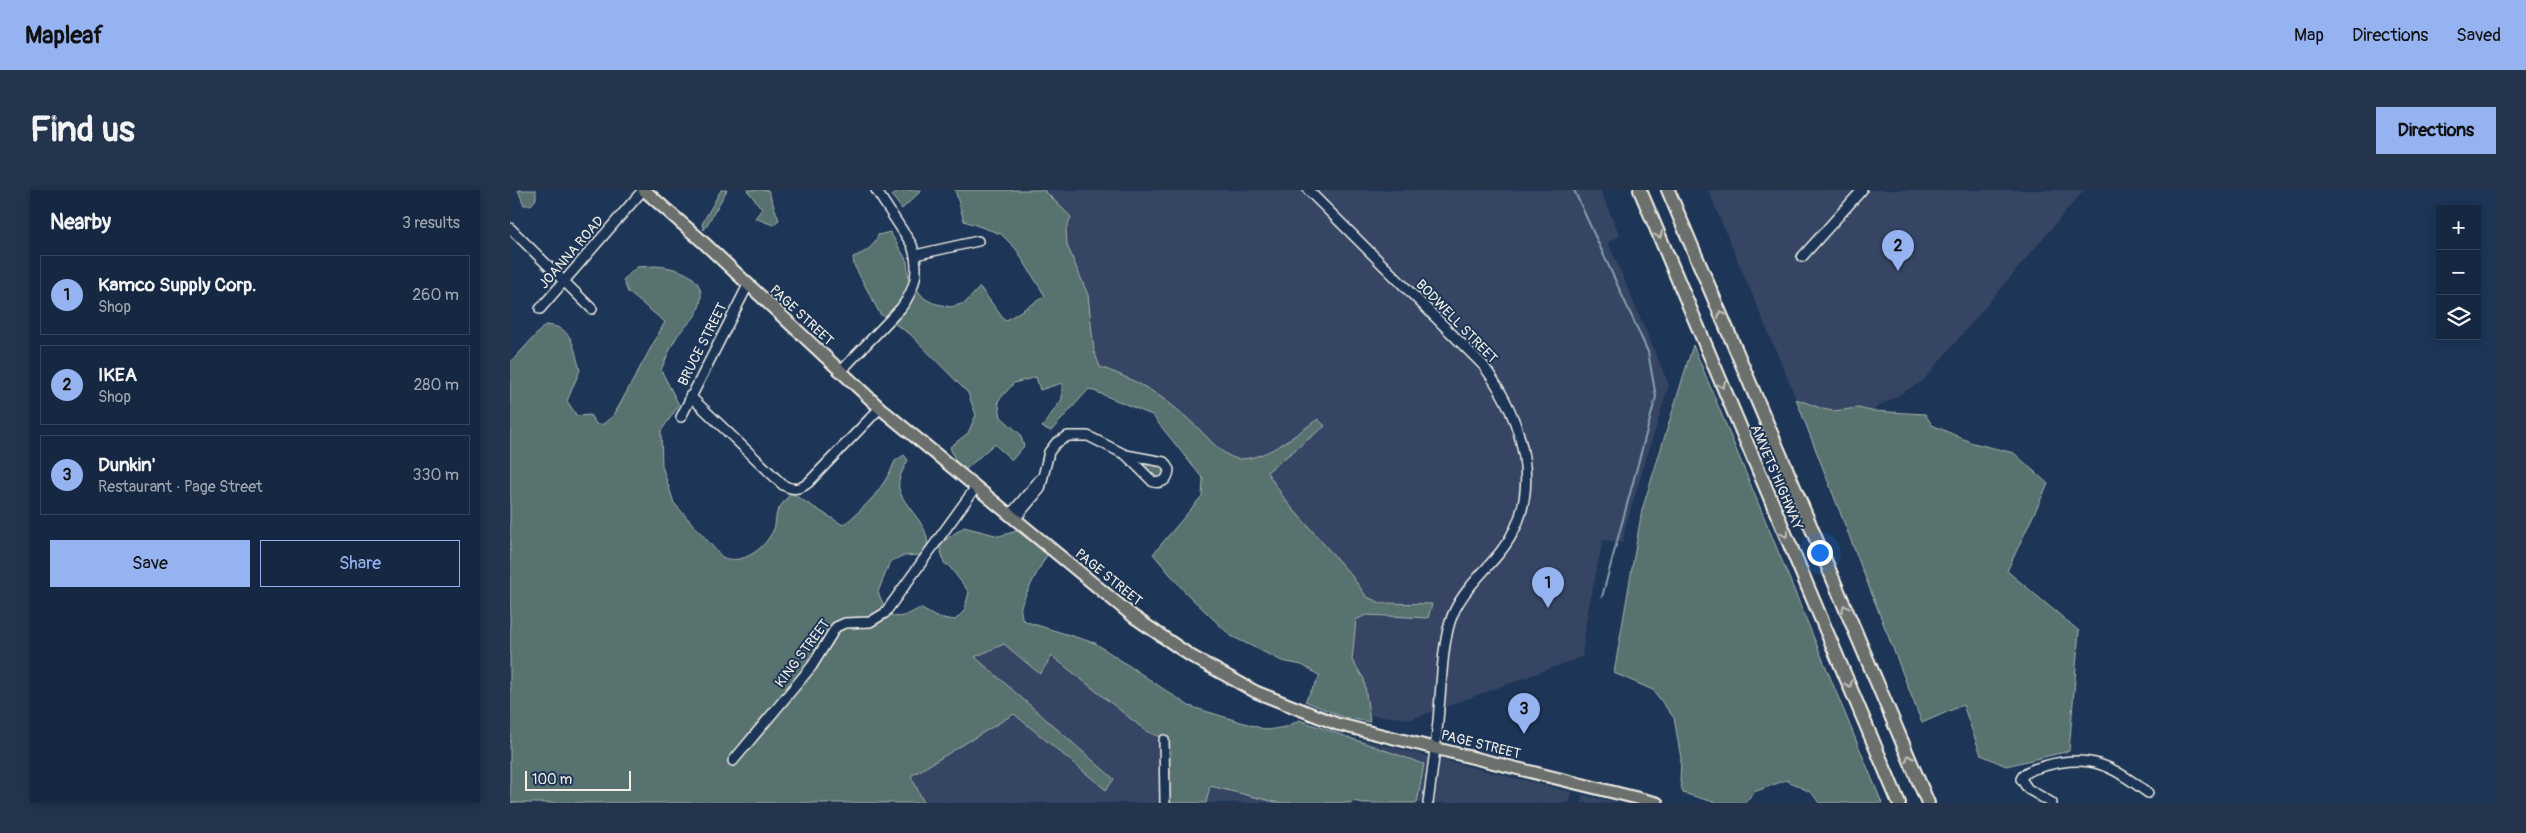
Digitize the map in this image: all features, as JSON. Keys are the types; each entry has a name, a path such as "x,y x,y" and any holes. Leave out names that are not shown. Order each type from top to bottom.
{"highway":[{"name":"AMVETS HIGHWAY","path":"1640,190 1899,803"},
{"name":"AMVETS HIGHWAY","path":"1668,190 1928,803"}],"main road":[{"name":"PAGE STREET","path":"644,190 880,408 1151,630 1222,675 1275,700 1322,718 1658,803"}],"street":[{"name":"JOANNA ROAD","path":"540,309 644,190"},
{"path":"840,372 909,298 916,276 916,256 907,236 876,190"},
{"name":"BODWELL STREET","path":"1308,190 1483,366 1503,398 1525,456 1526,491 1518,523 1502,551 1462,598 1451,621 1428,803"},
{"path":"1802,257 1862,190"},
{"path":"510,228 592,309"},
{"path":"916,256 978,241"},
{"name":"BRUCE STREET","path":"681,417 748,285"},
{"path":"690,396 783,485 792,489 801,488 808,483 880,408"},
{"path":"1013,517 1039,491 1049,452 1056,443 1068,436 1088,436 1126,456 1156,483 1162,482 1167,478 1169,470 1167,464 1161,460 1126,456"},
{"path":"1143,472 1142,464 1151,459"},
{"name":"KING STREET","path":"733,760 812,666 836,627 845,623 870,622 885,613 976,487"},
{"path":"1164,740 1165,803"},
{"path":"2052,803 2022,783 2023,775 2031,770 2051,764 2082,761 2106,765 2148,793"}],"shaded area":[{"path":"1009,190 1600,190 1620,236 1608,242 1669,385 1625,528 1623,543 1603,540 1587,616 1582,657 1412,719 1355,714 1329,631 1155,413 1087,388"},
{"path":"1708,190 2084,190 1923,381 1871,411 1858,408 1834,411 1796,399"},
{"path":"985,619 1046,641 1343,801 1359,739 1571,792 1569,803 904,803 877,772 933,680"},
{"path":"1582,795 1616,802 1616,803 1581,803"}],"green space":[{"path":"518,190 536,190 536,199 531,205 524,205"},
{"path":"721,190 727,190 704,230 702,224"},
{"path":"747,190 768,190 779,220 773,225 755,218 762,209"},
{"path":"899,190 922,190 902,209 892,196"},
{"path":"955,190 1044,190 1071,217 1066,229 1067,245 1088,295 1094,351 1100,367 1130,379 1167,401 1225,453 1242,459 1252,457 1263,454 1282,444 1318,419 1325,426 1267,472 1286,501 1351,575 1367,597 1381,603 1432,604 1428,618 1366,615 1356,620 1352,660 1364,679 1370,722 1343,717 1305,701 1320,676 1302,665 1282,661 1231,636 1185,592 1153,554 1202,496 1203,479 1152,415 1089,389 1051,431 1042,427 1062,399 1062,383 1040,390 1036,377 1014,383 998,401 1001,417 1020,434 1024,446 1012,460 994,444 966,469 957,465 950,447 968,433 976,415 968,393 910,334 880,314 854,265 853,257 868,249 878,235 890,232 907,261 909,280 924,298 933,303 951,307 965,303 980,287 1005,321 1045,296 1016,249 1001,234 964,221"},
{"path":"656,266 675,269 691,277 697,283 701,299 696,314 676,338 661,370 679,405 661,431 662,466 674,503 722,557 737,559 758,550 769,538 775,527 777,512 791,493 843,525 874,496 891,471 895,461 904,455 908,460 900,478 899,489 907,505 924,528 927,546 924,555 902,556 890,562 878,592 889,613 893,616 904,616 920,608 936,617 955,620 964,611 969,592 949,566 944,563 939,544 964,527 999,536 1017,531 1048,554 1022,603 1022,619 1095,643 1189,706 1267,730 1286,727 1299,720 1424,764 1417,803 1363,803 1354,801 1352,803 1279,803 1210,786 1206,803 1169,803 1160,737 1146,731 1052,656 1040,674 1004,644 975,657 1114,779 1106,790 1014,714 911,776 924,803 510,803 510,363 545,325 562,329 571,339 580,370 567,401 577,416 590,415 597,425 603,424 614,415 665,322 628,292 623,280 637,267"},
{"path":"1693,345 1882,803 1819,803 1812,793 1786,780 1754,792 1745,803 1717,803 1683,793 1680,781 1681,758 1674,718 1653,690 1614,673 1642,510"},
{"path":"1796,399 1833,411 1858,408 1871,411 1925,414 1932,425 1973,443 2014,453 2048,484 2007,571 2079,631 2069,751 2006,766 1981,755 1963,705 1922,723"},
{"path":"1147,464 1160,464 1165,469 1165,474 1160,478 1154,478 1145,469"}],"waterway":[{"path":"1574,190 1648,352 1656,397 1602,597"}],"place":[{"name":"IKEA","path":"1898,271"},
{"name":"Kamco Supply Corp.","path":"1548,608"},
{"name":"Dunkin'","path":"1524,734"}]}
